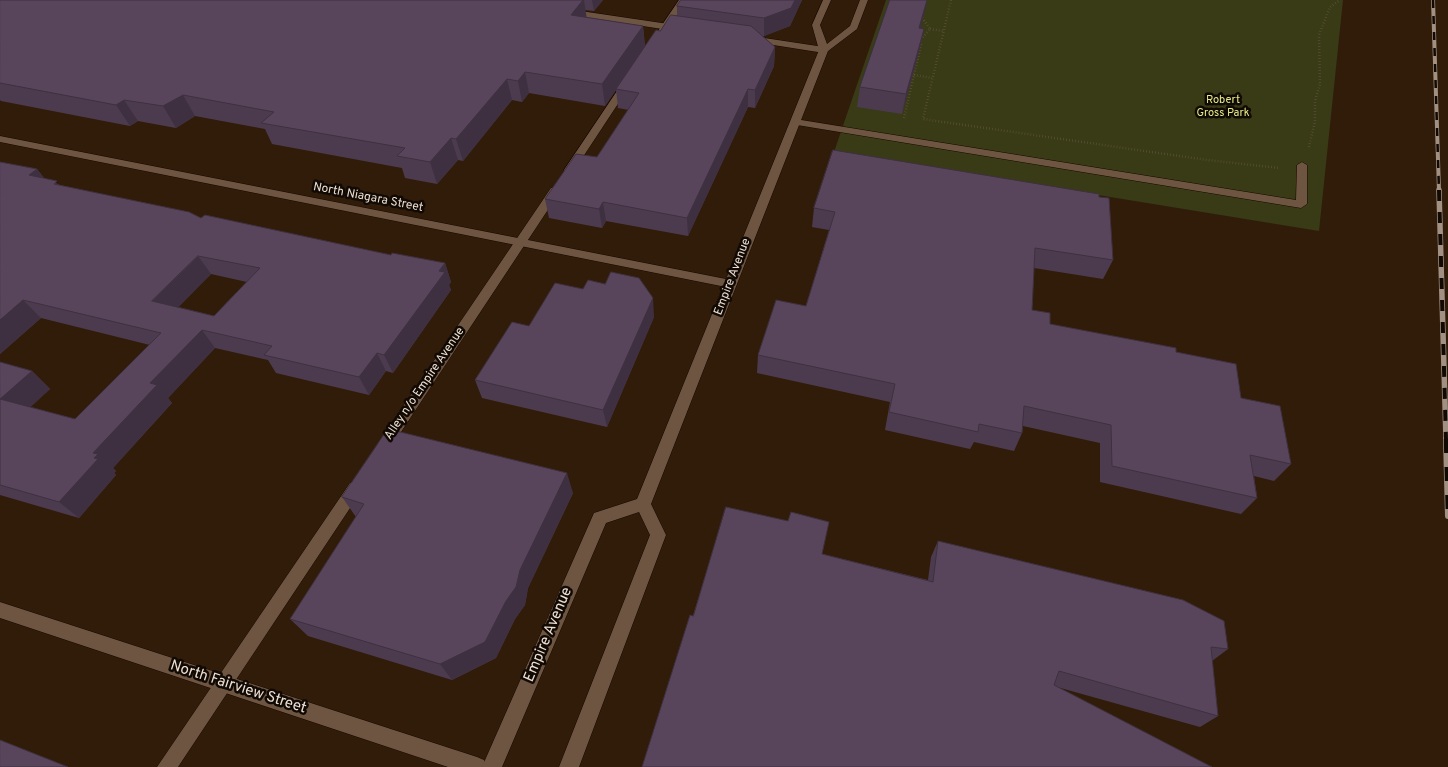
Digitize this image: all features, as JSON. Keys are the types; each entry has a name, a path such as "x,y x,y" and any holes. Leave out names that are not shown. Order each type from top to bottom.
{"street":[{"path":"654,42 682,0"},
{"path":"824,50 816,25 827,0"},
{"path":"740,37 824,50 854,27 864,0"},
{"path":"561,11 693,30"},
{"name":"Empire Avenue","path":"492,767 600,518 643,504 824,50"},
{"name":"Alley n/o Empire Avenue","path":"376,458 633,74"},
{"path":"795,122 1301,204 1302,165"},
{"name":"North Niagara Street","path":"0,139 731,284"},
{"path":"167,767 365,474"},
{"path":"569,767 658,535 643,504"},
{"name":"North Fairview Street","path":"0,610 477,767"}],"path":[{"path":"951,0 923,119 1273,168 1302,165 1312,141 1315,101 1320,84 1321,48 1319,35 1330,7 1340,0"},
{"path":"920,14 930,29 944,31"},
{"path":"898,139 914,75 920,40 930,29"},
{"path":"914,75 932,78"}],"green space":[{"name":"Robert Gross Park","path":"886,0 1343,0 1319,231 834,152"}],"building":[{"path":"0,0 583,0 571,15 643,26 602,84 525,72 518,81 507,79 456,139 451,138 430,162 397,156 405,148 261,123 274,112 183,95 163,106 124,100 116,105 0,83"},
{"path":"681,0 795,0 791,8 764,18 677,6"},
{"path":"890,0 927,0 919,28 924,29 906,94 860,87"},
{"path":"671,15 751,26 775,47 755,90 748,89 687,218 603,202 599,209 545,199 576,154 597,157 639,93 616,89 656,30 660,31"},
{"path":"833,150 1099,194 1099,197 1109,198 1113,260 1035,248 1032,310 1050,313 1050,324 1176,348 1176,352 1236,364 1241,398 1280,406 1291,464 1250,455 1257,498 1112,466 1111,425 1024,406 1022,433 979,424 978,432 889,412 895,384 758,355 776,300 806,306 835,212 814,208"},
{"path":"0,162 37,169 29,175 57,181 54,184 189,212 201,218 205,215 391,255 392,253 445,263 439,271 445,272 384,355 377,353 359,377 264,355 272,346 202,330 150,383 157,385 93,453 98,454 94,458 98,459 59,502 0,485 0,399 75,419 161,333 23,300 0,320","holes":["198,256 260,268 214,316 152,301"]},
{"path":"611,272 639,278 653,298 603,410 475,380 512,322 529,326 555,283 583,289 588,280 605,284"},
{"path":"0,362 32,371 0,399"},
{"path":"388,429 567,473 520,570 516,587 506,601 485,642 440,664 290,619 364,504 342,497"},
{"path":"726,507 788,521 791,512 829,522 822,554 933,582 938,541 1183,600 1224,621 1228,649 1211,647 1218,716 1059,671 1054,685 1212,767 642,767 690,615 693,616"},
{"path":"0,740 68,767 0,767"}],"railway":[{"path":"1433,0 1439,191"},
{"path":"1439,190 1446,440"},
{"path":"1446,439 1448,516"}]}
